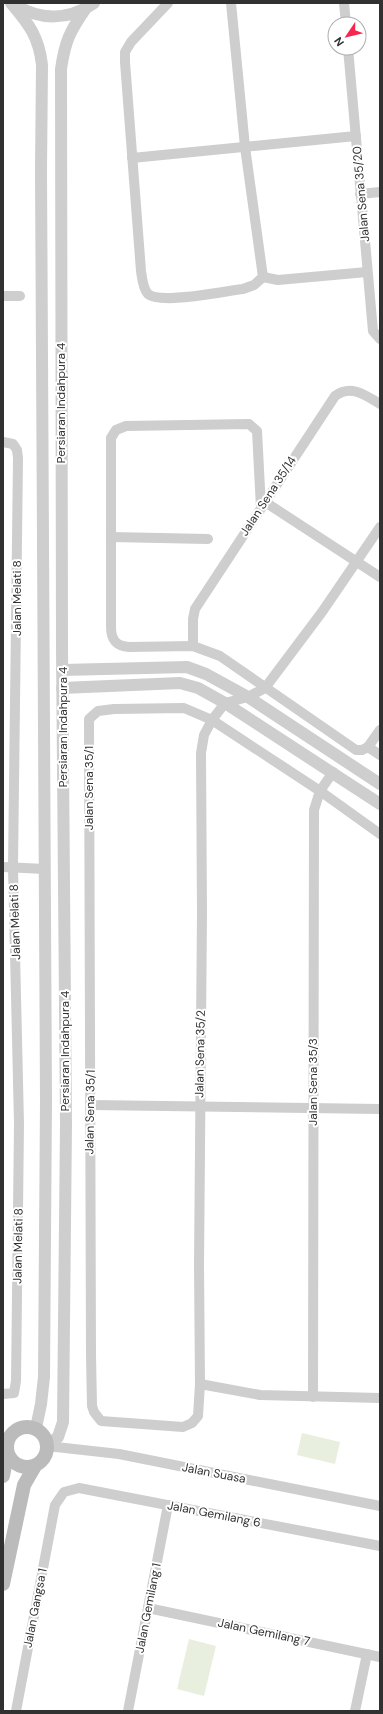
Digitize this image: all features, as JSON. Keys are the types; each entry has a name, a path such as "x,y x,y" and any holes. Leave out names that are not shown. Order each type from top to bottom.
{"main road":[{"path":"3,1476 9,1435 8,1429 24,1426 36,1428 44,1436 47,1446 44,1458 35,1466 24,1485 3,1584"},
{"path":"6,1449 13,1463 23,1467 35,1466"}],"street":[{"path":"12,3 25,11 45,16 66,16 90,6"},
{"name":"Persiaran Indahpura 4","path":"12,3 31,28 40,48 42,65 41,170 46,1108 44,1377 39,1418 36,1428"},
{"path":"168,3 131,42 125,52 132,158 143,284 147,294 156,299 169,299 233,290 254,285 263,277"},
{"path":"231,3 246,147 263,277"},
{"path":"344,3 345,16"},
{"name":"Persiaran Indahpura 4","path":"47,1446 58,1437 63,1422 66,1124 62,688 61,69 64,47 72,30 90,6"},
{"name":"Jalan Sena 35/20","path":"349,56 373,331 379,339"},
{"path":"132,158 356,136"},
{"path":"360,194 380,192"},
{"path":"263,277 278,280 367,272"},
{"path":"3,296 20,296"},
{"name":"Jalan Sena 35/14","path":"193,646 193,619 195,609 335,396 342,390 351,390 360,392 380,404"},
{"path":"380,576 263,505 257,431 254,427 248,424 126,426 116,430 111,438 111,634 115,642 120,646 129,647 193,646 228,661 356,750 362,750 368,747 380,730"},
{"name":"Jalan Melati 8","path":"4,1394 14,1393 15,1388 18,1252 17,996 8,867 18,458 17,450 8,443"},
{"path":"225,703 248,697 265,688 322,612 380,527"},
{"path":"111,537 208,539"},
{"path":"62,670 187,667 206,674 248,697 380,784"},
{"path":"62,688 180,683 198,688 225,703 380,804"},
{"name":"Jalan Sena 35/2","path":"183,1427 192,1423 198,1416 200,1384 202,913 201,744 212,720 225,703"},
{"name":"Jalan Sena 35/1","path":"183,1427 106,1422 97,1417 92,1406 89,719 98,711 114,709 184,708 212,720"},
{"path":"212,720 320,791 380,834"},
{"path":"368,747 380,755"},
{"name":"Jalan Sena 35/3","path":"313,1397 314,810 320,791 333,772"},
{"path":"8,867 45,869"},
{"path":"90,1105 380,1109"},
{"path":"200,1384 260,1395 380,1398"},
{"name":"Jalan Suasa","path":"47,1446 119,1454 380,1506"},
{"name":"Jalan Gemilang 6","path":"54,1505 64,1492 79,1488 380,1546"},
{"name":"Jalan Gemilang 1","path":"128,1711 168,1504"},
{"name":"Jalan Gangsa 1","path":"16,1711 54,1505"},
{"name":"Jalan Gemilang 7","path":"148,1608 380,1657"},
{"path":"355,1711 367,1654"}],"green space":[{"path":"302,1433 340,1442 335,1464 297,1455"},
{"path":"189,1639 216,1646 204,1696 177,1689"}]}
